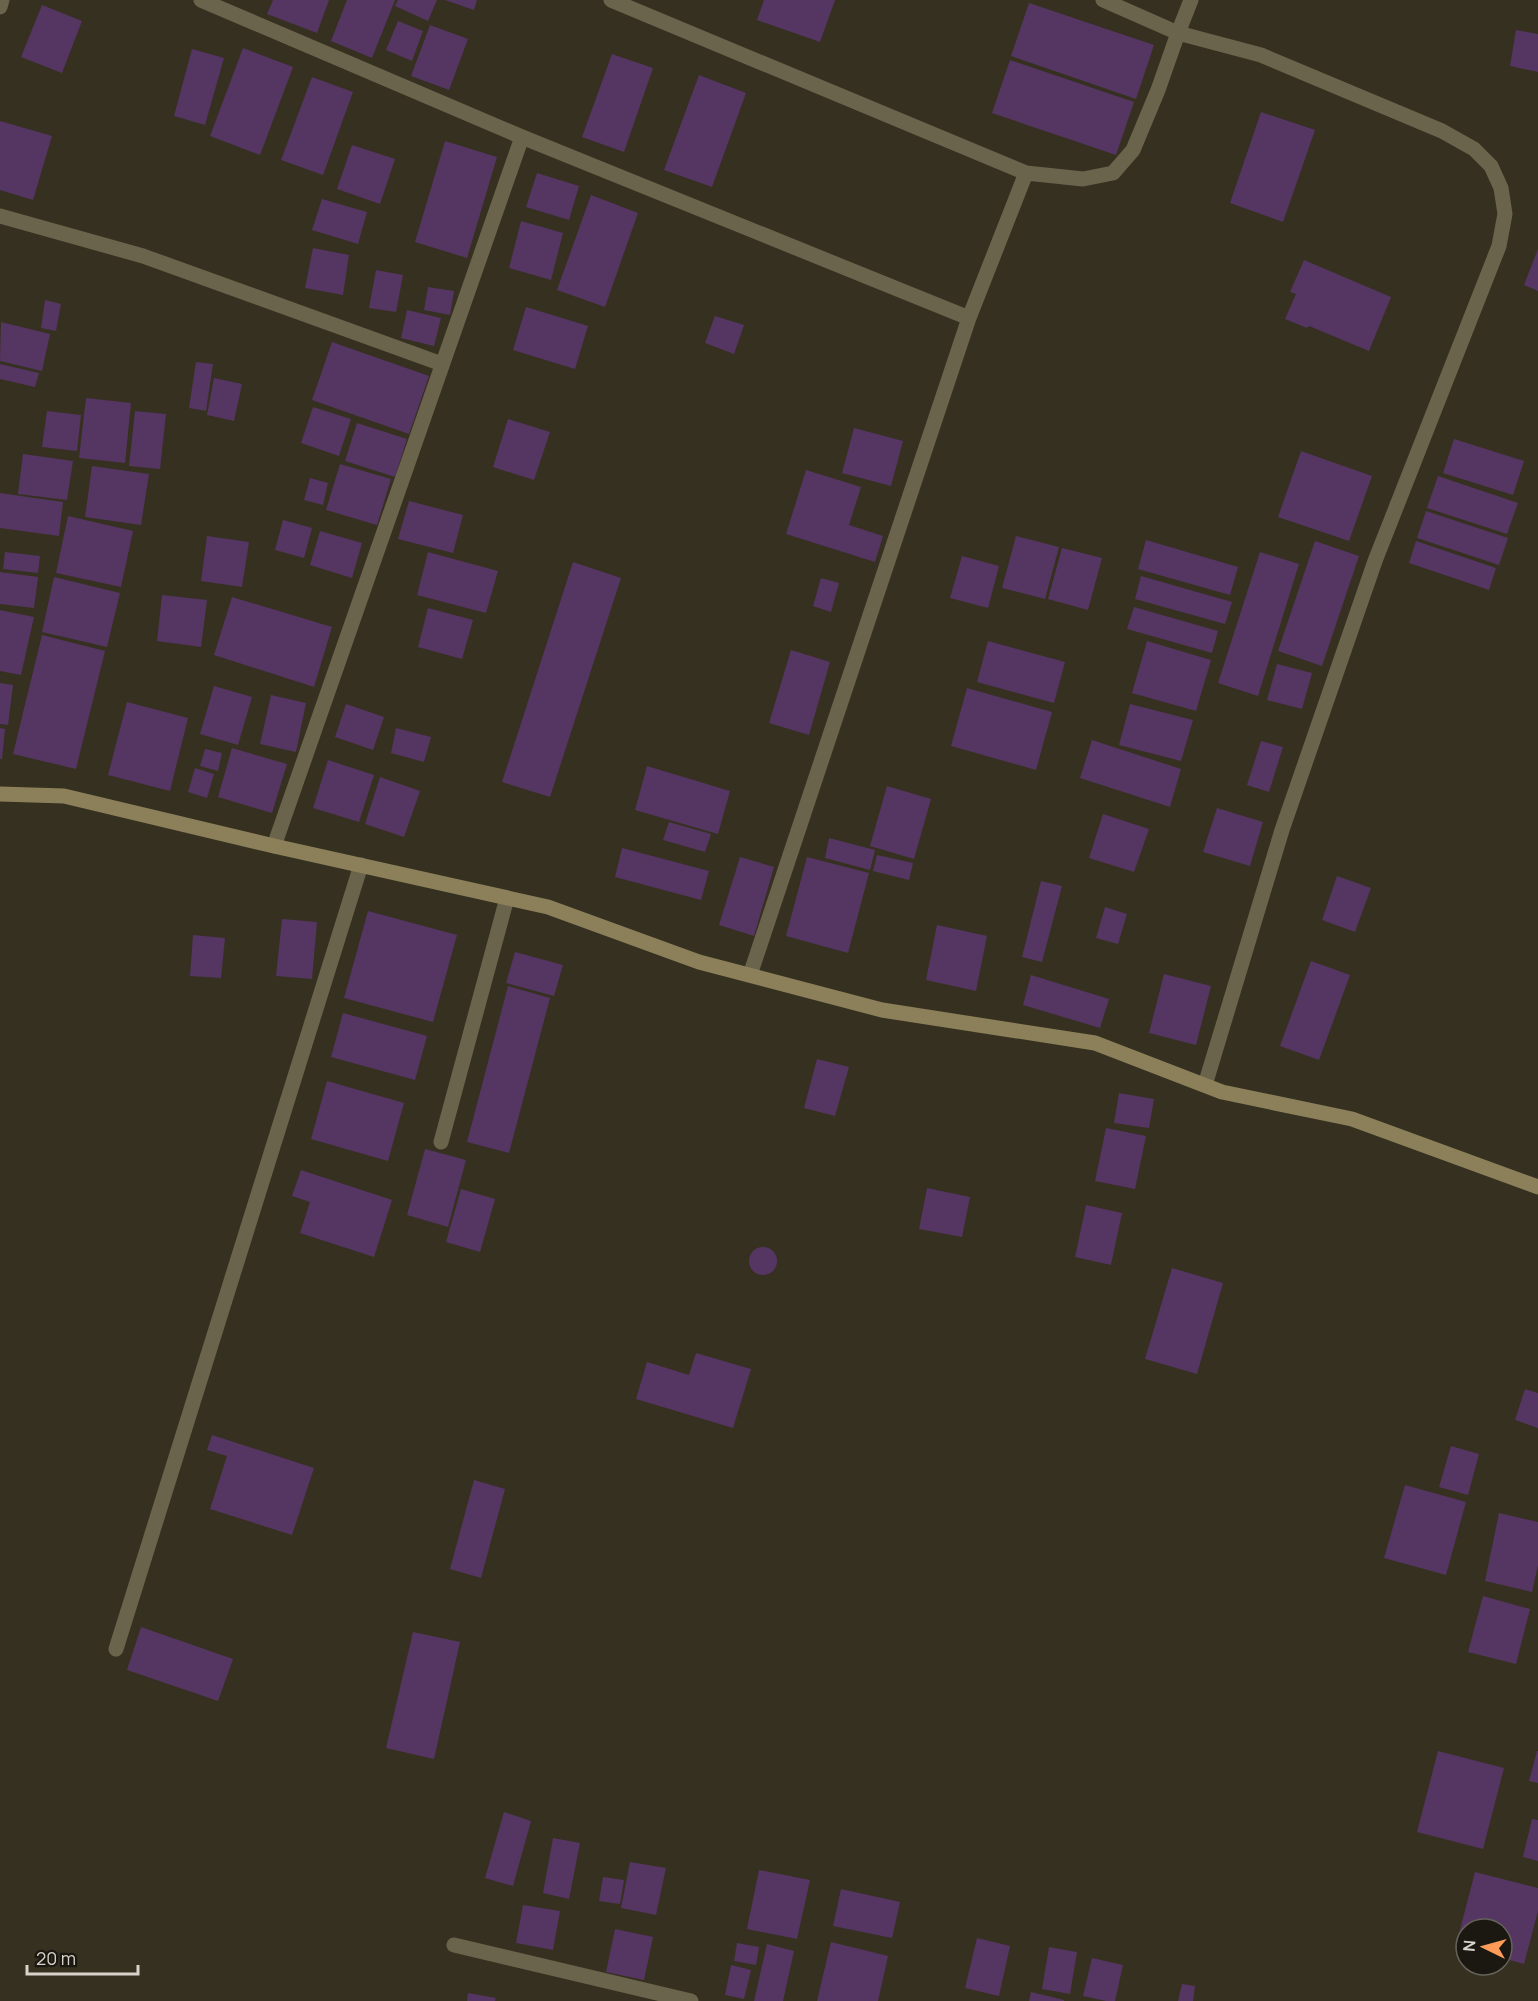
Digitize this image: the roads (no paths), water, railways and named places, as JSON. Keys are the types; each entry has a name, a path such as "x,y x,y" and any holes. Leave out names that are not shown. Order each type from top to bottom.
{"street":[{"path":"0,7 2,0"},
{"path":"201,0 522,137 969,318"},
{"path":"611,0 1026,173 1083,179 1113,173 1133,150 1191,0"},
{"path":"1103,0 1178,33 1261,55 1442,131 1474,149 1491,166 1501,188 1505,214 1495,256 1375,561 1290,807 1205,1085"},
{"path":"274,846 522,137"},
{"path":"750,975 969,318 1026,173"},
{"path":"0,216 143,256 442,364"},
{"path":"0,794 64,796 548,907 699,962 882,1010 1095,1042 1222,1092 1352,1119 1538,1186"},
{"path":"116,1649 361,865"},
{"path":"441,1142 507,898"},
{"path":"454,1945 691,2001"}]}
